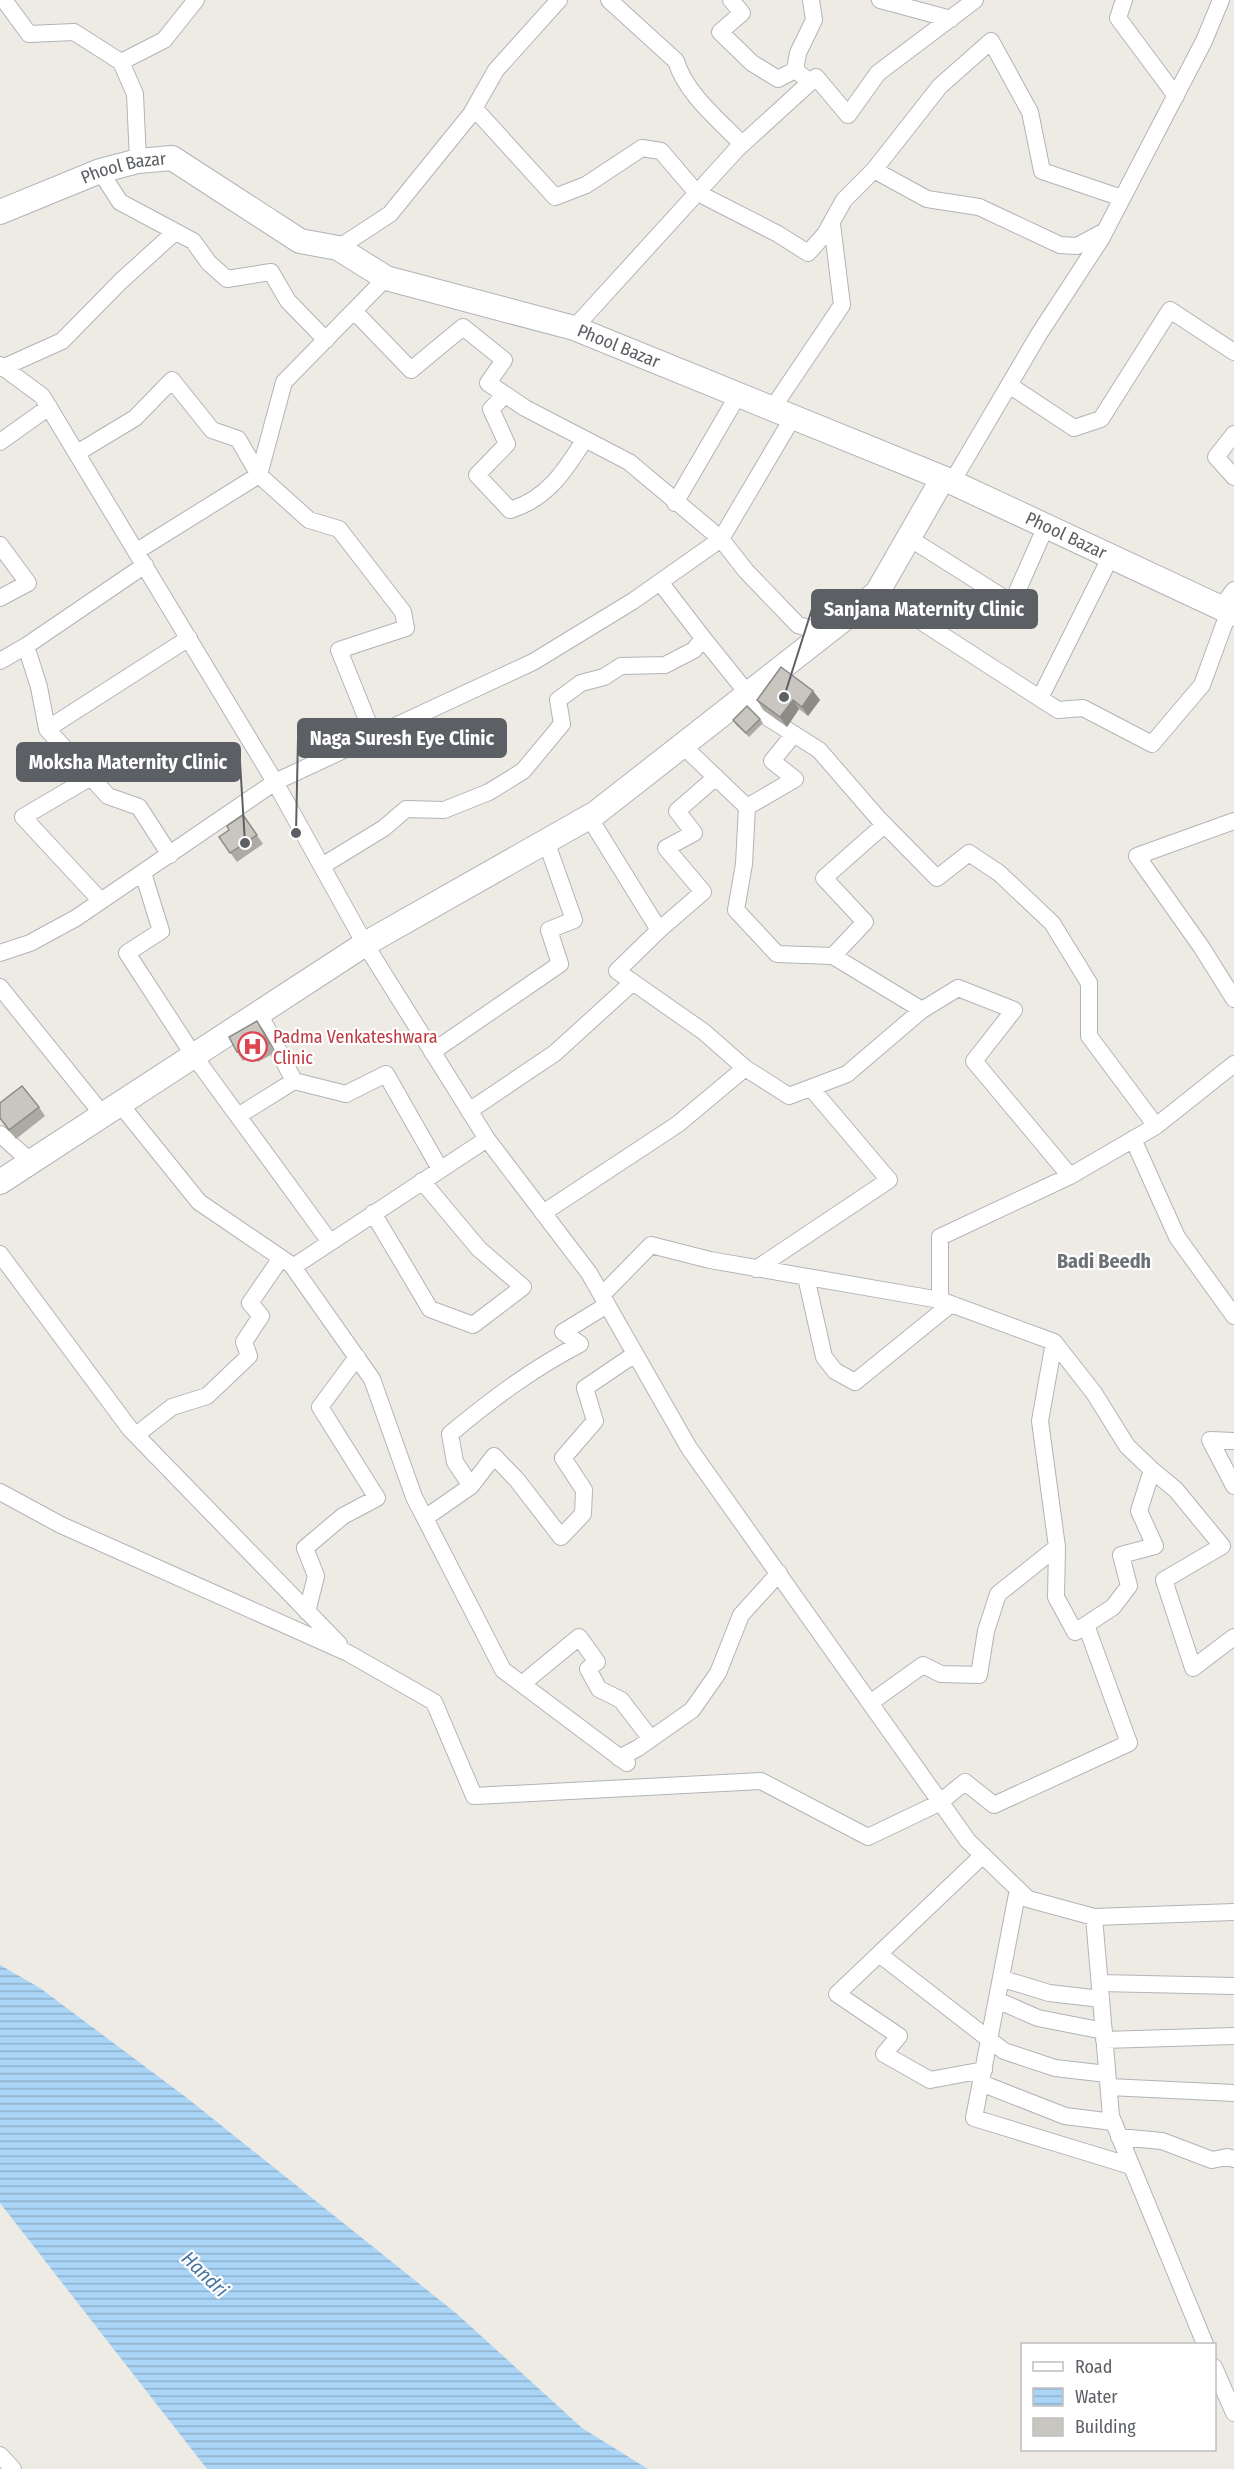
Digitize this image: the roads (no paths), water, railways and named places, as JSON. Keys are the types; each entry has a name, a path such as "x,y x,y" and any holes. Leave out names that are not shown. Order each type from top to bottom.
{"street":[{"path":"121,62 164,40 196,0"},
{"path":"338,248 390,214 430,169 475,109 496,70 559,0"},
{"path":"609,0 676,61 680,75 699,99 742,144"},
{"path":"731,0 742,13 720,32 752,63 778,79 795,70"},
{"path":"795,70 798,53 814,20 811,0"},
{"path":"880,0 951,19"},
{"path":"574,328 742,144 816,77 848,115 878,73 975,0"},
{"path":"1124,0 1118,18 1176,96"},
{"path":"0,1182 365,944 589,817 877,593 909,538 1009,385 1105,231 1204,41 1222,0 1234,9"},
{"path":"5,10 29,34 74,32 121,62 135,94 138,161"},
{"path":"475,109 555,197 586,185 642,148 661,151 696,192 778,234 808,253 832,224 844,200 874,170 940,86 991,41 1030,112 1042,171 1122,198"},
{"path":"795,70 812,82"},
{"name":"Phool Bazar","path":"0,212 100,171 138,161 172,159 300,241 338,248 386,278 574,328 948,480 1111,556 1229,606"},
{"path":"874,170 927,199 979,207 1060,245 1077,246 1105,231"},
{"path":"100,171 120,202 193,241 209,263 227,279 271,272 288,301 326,340"},
{"path":"0,953 30,943 101,901 274,782 532,662 660,582 721,539 783,413 842,305 832,224"},
{"path":"1,367 62,340 121,281 175,232"},
{"path":"0,661 26,646 141,558 259,475 284,382 386,278"},
{"path":"1009,385 1074,428 1101,419 1170,310 1234,352"},
{"path":"355,312 411,370 463,327 504,360 488,383 505,395 629,462 721,539 746,572 798,624 826,633"},
{"path":"1,367 42,396 49,407 274,782 365,944 487,1139 589,1273 688,1449 779,1573 939,1803 968,1840 1028,1899 1094,1917 1234,1912"},
{"path":"77,453 135,418 172,380 212,430 238,439 259,475 309,520 339,529 403,612 406,628 339,650 374,737"},
{"path":"505,395 491,409 507,444 477,475 510,510 530,504 563,474 585,439"},
{"path":"675,502 738,395"},
{"path":"0,442 49,407"},
{"path":"1234,435 1216,457 1234,477"},
{"path":"909,538 1012,603 1046,526"},
{"path":"0,545 28,584 0,598"},
{"path":"1040,698 1111,556"},
{"path":"660,582 744,697 819,750 884,825 937,878 969,853 999,873 1052,923 1089,983 1089,1036 1156,1126"},
{"path":"877,593 1058,710 1083,708 1152,744 1202,685 1229,606"},
{"path":"47,729 189,638"},
{"path":"321,866 384,828 406,809 444,810 489,792 523,771 562,724 558,700 580,683 604,677 621,666 665,665 694,650 703,638"},
{"path":"26,646 39,687 47,729 108,796 139,807 170,855"},
{"path":"747,807 795,779 772,761 794,734"},
{"path":"682,745 747,807 744,864 736,910 777,954 833,956 922,1010"},
{"path":"91,777 23,817 101,901"},
{"path":"716,777 676,811 694,832 666,848 703,892 617,971 704,1032 745,1068 789,1096 847,1074 922,1010 958,988 1014,1010 974,1060 1070,1176"},
{"path":"589,817 659,930"},
{"path":"1234,821 1137,856 1234,999"},
{"path":"833,956 865,922 824,878 884,825"},
{"path":"432,1052 560,964 549,930 574,920 546,841"},
{"path":"143,873 161,931 128,953 194,1056 330,1242"},
{"path":"469,1111 555,1053 633,982"},
{"path":"0,987 200,1202 287,1262 357,1357 372,1379 414,1497 503,1670 623,1760 692,1710 718,1673 741,1616 779,1573"},
{"path":"259,1013 294,1081"},
{"path":"946,1302 940,1237 1070,1176 1134,1139 1156,1126 1234,1064"},
{"path":"543,1213 678,1124 745,1068"},
{"path":"238,1116 294,1081 345,1094 386,1074 440,1169"},
{"path":"756,1269 890,1180 811,1088"},
{"path":"0,1134 31,1162"},
{"path":"136,1435 172,1407 207,1396 249,1356 244,1342 261,1316 250,1303 287,1262 330,1242 487,1139"},
{"path":"1134,1139 1178,1237 1234,1316"},
{"path":"373,1213 430,1309 473,1325 523,1287 479,1249 422,1181"},
{"path":"471,1486 455,1462 450,1434 502,1391 543,1363 580,1344 563,1332 604,1300 651,1245 756,1269 946,1302 1054,1342 1094,1393 1127,1446 1176,1490 1222,1546 1164,1580 1193,1668 1234,1637"},
{"path":"0,1254 136,1435 348,1653"},
{"path":"806,1277 824,1358 835,1371 855,1382 946,1302"},
{"path":"1054,1342 1040,1421 1057,1547 1056,1597 1075,1632 1113,1607 1129,1586 1120,1555 1155,1546 1139,1511 1152,1470"},
{"path":"425,1518 471,1486 494,1456 517,1480 561,1537 583,1514 584,1490 563,1458 595,1421 585,1388 635,1354"},
{"path":"307,1612 316,1576 305,1548 343,1516 377,1498 320,1407 357,1357"},
{"path":"1234,1441 1210,1440 1234,1486"},
{"path":"0,1492 61,1525 348,1653 434,1702 474,1796 761,1781 868,1837 939,1803 965,1782 994,1805 1129,1743 1086,1625"},
{"path":"870,1703 924,1665 941,1674 979,1675 986,1631 998,1594 1057,1547"},
{"path":"522,1684 579,1637 597,1662 588,1669 599,1689 621,1700 651,1739"},
{"path":"982,1855 837,1994 899,2036 884,2054 930,2080 983,2077 1065,2116 1162,2141 1212,2160 1227,2157 1234,2159"},
{"path":"1018,1889 999,2001 974,2118 1131,2166"},
{"path":"1094,1917 1108,2081 1116,2129 1205,2343"},
{"path":"879,1954 1004,2051 1055,2068 1108,2081 1234,2093"},
{"path":"1003,1979 1049,1993 1234,1986"},
{"path":"999,2001 1038,2018 1104,2035 1234,2036"},
{"path":"1216,2369 1234,2413"},
{"path":"0,2455 13,2469"}],"water":[{"name":"Handri","path":"0,1965 40,1988 187,2098 457,2314 582,2428 648,2469 207,2469 0,2203"}],"place":[{"name":"Sanjana Maternity Clinic","path":"784,697"},
{"name":"Naga Suresh Eye Clinic","path":"296,833"},
{"name":"Moksha Maternity Clinic","path":"245,843"},
{"name":"Padma Venkateshwara Clinic","path":"252,1047"}],"district":[{"name":"Badi Beedh","path":"1104,1261"}]}
